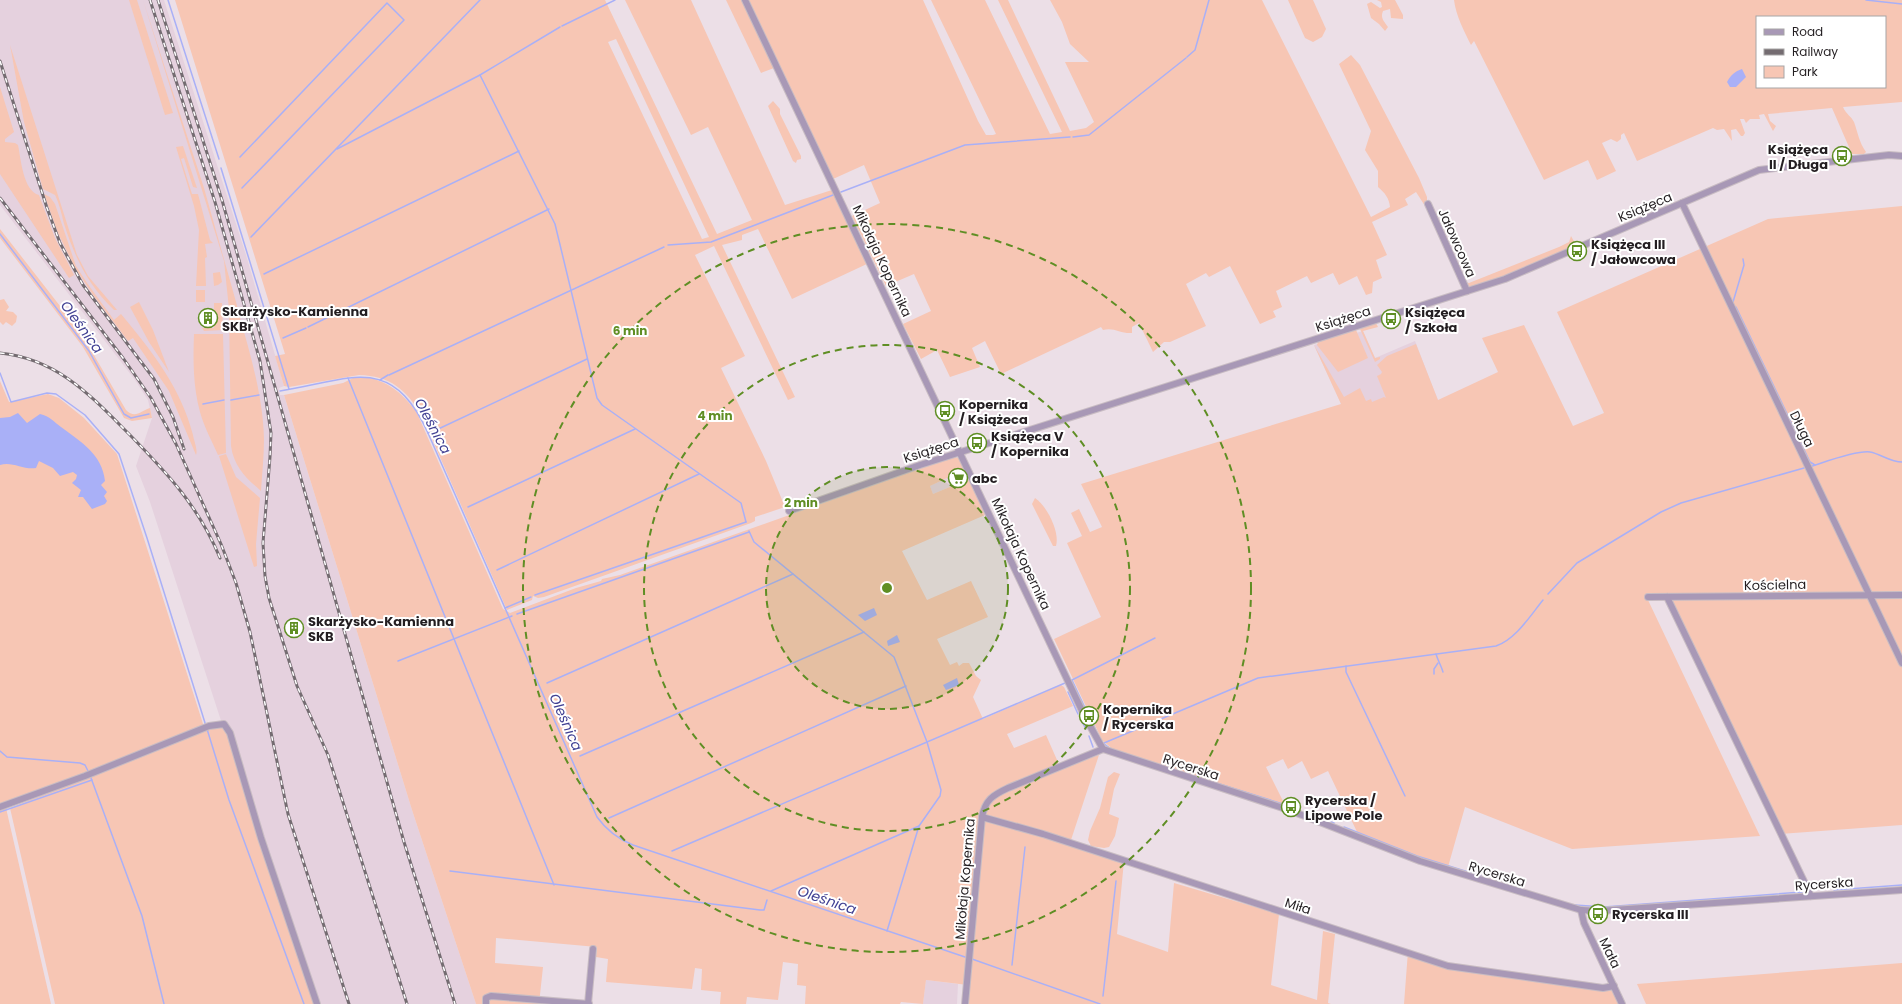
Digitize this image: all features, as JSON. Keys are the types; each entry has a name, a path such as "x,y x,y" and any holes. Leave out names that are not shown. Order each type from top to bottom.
{"street":[{"name":"Mikołaja Kopernika","path":"745,0 1087,721 1103,749 996,793 987,800 982,817 964,1004"},
{"name":"Książęca","path":"788,511 960,452 1505,279 1751,173 1766,169 1889,155 1902,156"},
{"name":"Długa","path":"1682,203 1902,663"},
{"name":"Jałowcowa","path":"1428,204 1467,291"},
{"name":"Kościelna","path":"1648,597 1902,595"},
{"path":"1667,597 1811,896"},
{"path":"0,807 85,776 209,726 224,724 230,733 261,838 317,1004"},
{"name":"Rycerska","path":"1103,749 1289,810 1420,861 1581,910 1598,911 1902,890"},
{"name":"Miła","path":"982,817 1043,834 1448,966 1603,988 1614,986"},
{"name":"Mała","path":"1581,910 1584,923 1622,1004"},
{"path":"486,1004 486,998 491,996 588,1004 593,949"}],"shaded area":[{"path":"0,0 164,0 246,255 284,386 279,388 280,395 284,395 412,810 476,1004 313,1004 150,502 136,466 152,418 148,400 135,380 0,205"},
{"path":"1363,331 1375,358 1415,341 1438,401 1358,440 1314,345"},
{"path":"964,470 969,479 933,494 930,486"},
{"path":"926,980 958,984 957,1004 923,1004"}],"green space":[{"path":"129,0 137,0 173,113 165,115"},
{"path":"143,0 204,188 238,309 229,309 224,261"},
{"path":"175,0 605,0 717,234 752,220 708,127 691,135 625,0 691,0 785,205 832,190 869,263 792,299 758,229 742,235 742,240 722,245 795,397 788,400 714,246 695,255 745,356 721,368 766,461 785,507 755,517 755,521 751,523 544,597 538,598 533,596 532,600 507,610 422,416 410,398 403,391 388,381 370,376 359,375 289,387 284,386 275,356 285,354","holes":["616,39 709,237 702,239 608,42"]},
{"path":"726,0 742,0 774,68 761,73"},
{"path":"749,0 923,0 978,121 986,135 993,135 996,134 931,0 985,0 1050,134 1062,132 998,0 1008,0 1070,131 1086,128 1094,122 1065,62 1089,62 1070,44 1062,22 1050,0 1262,0 1371,217 1390,207 1389,201 1383,191 1378,187 1378,171 1365,150 1371,131 1339,64 1351,55 1360,65 1419,178 1427,197 1427,209 1416,192 1405,199 1408,205 1372,222 1387,255 1376,260 1382,278 1373,282 1372,293 1366,295 1357,276 1339,285 1333,273 1311,283 1307,276 1276,291 1282,307 1273,311 1276,317 1260,324 1230,266 1209,277 1206,273 1186,284 1206,326 1170,342 1164,342 1153,352 1139,323 1132,327 1132,333 1124,333 1111,329 1103,330 1101,327 1001,374 985,341 972,348 980,367 950,377 937,350 921,359 903,324 931,311 914,274 886,286 852,216 880,203 864,165 833,179"},
{"path":"1288,0 1313,0 1326,29 1322,37 1313,42 1305,38"},
{"path":"1377,0 1395,0 1403,15 1403,19 1391,18 1390,9 1383,11 1382,18 1388,27 1385,31 1371,18 1367,4 1371,2 1380,8 1382,7 1381,2"},
{"path":"1454,0 1902,0 1902,102 1843,107 1854,122 1860,141 1866,152 1864,154 1852,154 1832,108 1768,114 1770,121 1776,126 1773,131 1764,114 1759,115 1760,119 1750,119 1746,123 1744,119 1740,119 1745,133 1741,136 1736,129 1731,130 1732,141 1724,129 1717,130 1713,128 1637,161 1624,133 1621,135 1621,139 1617,142 1611,139 1602,143 1616,171 1597,180 1588,160 1544,180 1474,41 1471,45 1457,12"},
{"path":"10,45 77,255 88,276 117,310 114,310 105,301 90,282 69,239 55,195 43,189 24,122"},
{"path":"0,87 14,132 5,139 5,142 15,143 18,145 26,181 29,187 39,195 55,238 74,275 69,278 0,174"},
{"path":"773,101 780,109 780,114 801,156 801,159 797,160 796,163 793,161 768,106"},
{"path":"183,146 197,188 193,187 184,158 181,159 192,194 198,194 210,240 213,243 205,244 207,257 205,258 206,286 196,286 199,230 194,206 176,147"},
{"path":"44,194 50,197 55,204 76,266 87,283 114,320 121,314 144,342 173,386 188,418 196,445 196,455 169,391 133,338 128,341 93,295 75,268 58,233"},
{"path":"1902,206 1902,825 1780,834 1665,599 1648,600 1760,836 1572,849 1465,807 1448,867 1358,834 1328,771 1311,779 1302,761 1288,769 1283,759 1266,767 1286,807 1116,752 1102,740 1054,639 1101,617 1067,543 1082,536 1071,513 1079,509 1090,532 1102,527 1081,484 1341,404 1314,345 1344,397 1360,388 1366,401 1371,399 1372,402 1384,397 1386,398 1377,376 1382,372 1377,365 1387,356 1416,344 1438,400 1498,372 1482,338 1524,325 1573,426 1604,413 1557,312 1768,219"},
{"path":"0,229 81,333 126,410 132,414 138,414 150,408 152,418 132,421 124,418 83,347 0,238"},
{"path":"1571,236 1576,245 1517,272 1467,288 1465,282 1469,283 1559,247 1569,242"},
{"path":"220,272 222,282 214,286 213,273"},
{"path":"196,290 205,290 205,302 196,302"},
{"path":"4,299 9,307 6,311 13,312 17,316 16,322 12,326 6,322 3,325 0,322 0,300"},
{"path":"139,302 153,330 169,372 149,342 130,307"},
{"path":"214,303 222,303 223,330 204,331 202,328 214,328"},
{"path":"238,311 255,375 261,407 264,439 261,491 246,477 238,466 231,446 229,312"},
{"path":"1376,323 1378,327 1363,331 1375,358 1380,357 1380,359 1375,362 1360,329"},
{"path":"1356,330 1368,358 1338,372 1317,345 1318,342"},
{"path":"194,334 223,334 226,453 218,455 200,412 196,392 194,373"},
{"path":"353,378 371,378 393,388 406,399 417,413 503,609 510,613 576,588 601,581 602,579 620,575 953,457 959,458 964,470 930,486 933,494 969,479 985,515 902,551 927,600 971,581 988,617 937,639 950,665 957,662 959,666 963,663 969,663 976,676 981,680 973,697 983,719 1061,685 1064,687 1073,706 1007,734 1014,748 1046,735 1061,769 1099,755 1070,843 1124,861 1117,934 1168,952 1174,883 1279,914 1271,985 1317,1000 1323,931 1335,934 1328,1003 1331,1004 967,1004 968,985 926,980 923,1004 901,1002 900,1004 805,1004 806,986 797,985 798,964 783,962 778,1000 747,997 746,1004 720,1004 721,992 701,990 702,969 695,968 692,989 606,982 608,959 596,957 597,947 496,938 495,963 543,967 539,1004 476,1004 412,810 284,395 343,383"},
{"path":"0,381 9,402 48,394 59,398 84,418 117,454 204,727 0,805"},
{"path":"226,454 236,477 260,498 256,544 257,566 254,567 219,456"},
{"path":"1035,498 1044,507 1052,520 1057,540 1056,546 1053,546 1032,504"},
{"path":"215,727 224,727 229,738 315,1004 55,1004 10,808"},
{"path":"1114,772 1120,774 1114,789 1109,814 1119,818 1115,836 1109,847 1104,848 1091,846 1088,840 1090,831 1100,808 1108,777"},
{"path":"6,808 51,1004 0,1004 0,809"},
{"path":"1408,951 1437,961 1614,986 1622,1004 1404,1004"},
{"path":"1902,963 1902,1004 1646,1004 1637,984"}],"water":[{"path":"1742,69 1746,77 1736,87 1730,87 1727,82 1728,80 1735,72"},
{"path":"18,413 27,423 40,414 47,416 76,438 95,456 100,463 105,481 101,485 107,492 104,496 107,501 105,504 92,509 83,497 78,497 81,490 72,483 76,479 77,475 73,472 60,476 53,468 39,461 36,468 27,468 9,464 0,465 0,418 10,417"},
{"path":"874,608 877,615 865,621 858,615"},
{"path":"897,635 900,642 888,646 887,641"},
{"path":"957,678 959,685 946,690 943,685"}],"waterway":[{"path":"168,0 219,159"},
{"path":"251,237 480,0"},
{"path":"562,26 615,0"},
{"path":"1187,57 1195,50 1209,0"},
{"path":"1866,0 1902,4"},
{"path":"240,157 387,3 404,20 242,188"},
{"path":"337,149 480,75 560,27"},
{"path":"1073,137 1089,135 1186,58"},
{"path":"480,75 555,224 597,398 602,405 741,503 746,522"},
{"path":"841,192 965,145 1070,137"},
{"path":"264,274 519,151"},
{"path":"221,168 289,389"},
{"path":"668,245 711,242 833,195"},
{"path":"308,327 549,209"},
{"name":"Oleśnica","path":"0,234 89,351 124,414 131,418 149,414"},
{"path":"389,375 664,247"},
{"path":"1733,302 1744,265 1743,259"},
{"path":"1736,307 1810,462 1815,465"},
{"path":"283,338 306,328"},
{"path":"434,431 587,359"},
{"path":"0,373 11,402 47,393 56,394 85,415 119,454 206,726"},
{"name":"Oleśnica","path":"380,380 388,375"},
{"path":"348,378 554,885"},
{"name":"Oleśnica","path":"280,391 348,378 366,378 383,381 399,391 414,407 428,433 597,817 613,834 633,845 965,957"},
{"name":"Oleśnica","path":"231,400 259,395"},
{"name":"Oleśnica","path":"203,404 224,400"},
{"path":"468,507 635,429"},
{"name":"Oleśnica","path":"428,433 433,432"},
{"path":"1812,466 1864,452 1874,453 1893,461 1902,462"},
{"path":"1548,594 1577,563 1661,512 1681,503 1804,468"},
{"path":"497,570 699,474"},
{"path":"535,595 746,522"},
{"path":"749,531 754,542 894,657 927,742 941,790 940,796 919,826 887,931"},
{"path":"517,614 749,532"},
{"path":"547,683 793,574"},
{"path":"505,608 531,597"},
{"path":"1104,743 1258,678 1496,646 1503,643 1516,633 1543,600"},
{"path":"398,661 512,616"},
{"path":"580,756 864,632"},
{"path":"1086,710 1072,680 1155,638"},
{"path":"1436,654 1443,672"},
{"path":"1434,674 1434,669 1438,663"},
{"path":"1346,666 1346,672 1405,796"},
{"path":"672,851 1065,683"},
{"path":"609,818 906,686"},
{"path":"1068,692 1078,714"},
{"path":"1092,721 1096,731"},
{"path":"1082,722 1086,729"},
{"path":"207,729 229,800 304,1004"},
{"path":"1089,736 1093,747"},
{"path":"1103,743 1111,749"},
{"path":"0,751 7,757 80,763 85,765 88,771"},
{"path":"1191,775 1286,805"},
{"path":"91,778 142,916 164,1004"},
{"path":"0,812 92,780"},
{"path":"1295,808 1300,810"},
{"path":"1304,812 1320,818"},
{"path":"1325,820 1334,823"},
{"path":"771,891 919,826"},
{"path":"1344,827 1417,856 1481,876"},
{"path":"1012,965 1025,847"},
{"path":"450,871 760,910 764,910 767,900"},
{"path":"1103,996 1116,881"},
{"path":"1834,890 1902,885"},
{"path":"1575,905 1604,907 1802,892"},
{"name":"Oleśnica","path":"972,959 1100,1004"}],"railway":[{"path":"150,0 215,202 260,361 271,433 263,543 265,576 269,598 297,686 328,755 407,1004"},
{"path":"158,0 222,200 404,842 455,1004"},
{"path":"0,61 47,208 60,243 83,285 154,379 173,417 184,449"},
{"path":"0,198 123,358 151,398 176,444 221,544 236,583 250,632 288,814 349,1004"},
{"path":"0,353 21,357 39,363 56,371 87,393 130,435 170,478 192,507 212,540 220,558"}],"place":[{"name":"Książęca II / Długa","path":"1842,156"},
{"name":"Książęca III / Jałowcowa","path":"1577,251"},
{"name":"Skarżysko-Kamienna SKBr","path":"208,318"},
{"name":"Książęca / Szkoła","path":"1391,319"},
{"name":"Kopernika / Książeca","path":"945,411"},
{"name":"Książęca V / Kopernika","path":"977,443"},
{"name":"abc","path":"958,478"},
{"name":"Skarżysko-Kamienna SKB","path":"294,628"},
{"name":"Kopernika / Rycerska","path":"1089,716"},
{"name":"Rycerska / Lipowe Pole","path":"1291,807"},
{"name":"Rycerska III","path":"1598,914"}]}
